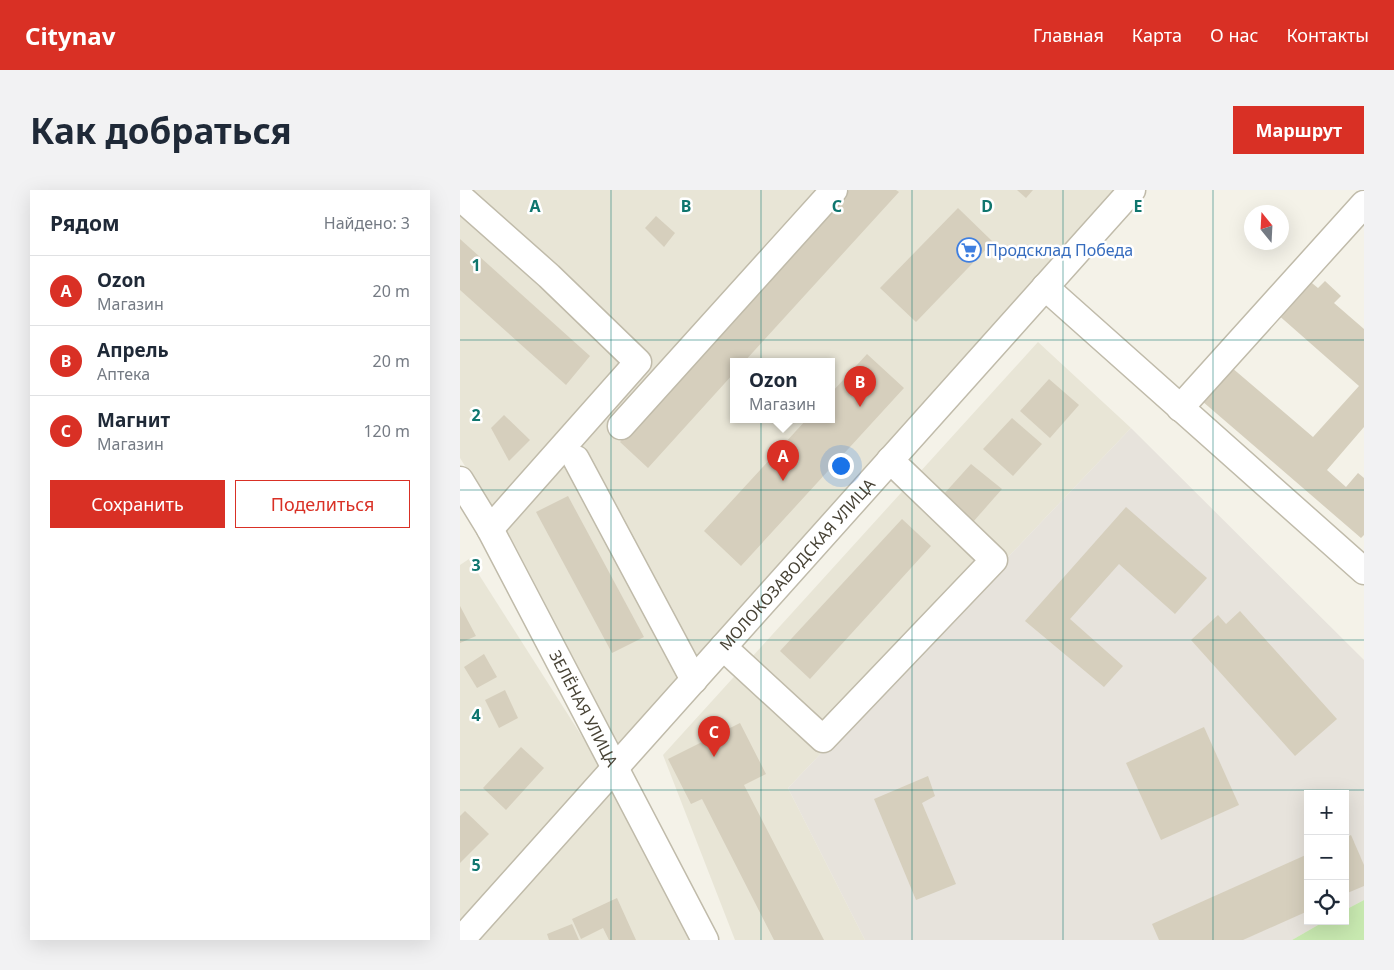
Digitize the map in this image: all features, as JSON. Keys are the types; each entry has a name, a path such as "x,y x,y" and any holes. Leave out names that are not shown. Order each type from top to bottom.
{"street":[{"path":"621,426 834,190"},
{"name":"МОЛОКОЗАВОДСКАЯ УЛИЦА","path":"461,940 1132,190"},
{"path":"460,197 549,276 638,362 490,529"},
{"path":"1180,408 1364,204"},
{"path":"1045,287 1180,408 1362,566"},
{"path":"576,459 694,680"},
{"path":"723,647 823,739 994,560 890,460"},
{"name":"ЗЕЛЁНАЯ УЛИЦА","path":"460,480 490,529 705,940"}],"shaded area":[{"path":"460,190 1113,190 615,749 493,511 460,458"},
{"path":"1038,342 1131,428 788,788 865,940 735,940 663,755"},
{"path":"1131,428 1364,660 1364,900 1349,908 1349,790 1304,790 1304,925 1318,925 1292,940 865,940 788,788"},
{"path":"469,559 602,768 460,926 460,565"},
{"path":"614,787 695,940 477,940"}],"green space":[{"path":"1364,900 1364,940 1292,940 1318,925 1349,925 1349,908"}],"building":[{"path":"849,190 896,190 899,192 748,358 730,358 730,377 648,468 620,442"},
{"path":"1017,190 1033,190 1026,198"},
{"path":"958,208 993,242 916,322 880,288"},
{"path":"656,216 675,233 664,247 645,228"},
{"path":"460,239 590,356 566,385 460,290"},
{"path":"1307,279 1318,288 1325,281 1341,296 1334,303 1364,329 1364,427 1327,470 1346,487 1358,473 1364,478 1364,535 1361,538 1202,401 1231,367 1313,437 1359,386 1276,313"},
{"path":"867,354 904,388 741,566 704,531 803,423 835,423 835,389"},
{"path":"1049,379 1079,405 1050,438 1020,411"},
{"path":"504,415 530,440 509,461 491,428"},
{"path":"1012,418 1042,444 1013,476 983,449"},
{"path":"971,464 1002,489 973,522 943,495"},
{"path":"568,496 644,637 612,653 536,512"},
{"path":"1126,507 1207,578 1175,614 1119,564 1070,619 1123,666 1104,687 1025,621"},
{"path":"902,519 931,546 810,679 780,651"},
{"path":"460,606 476,636 460,643"},
{"path":"1240,611 1337,719 1295,756 1191,640 1218,615 1226,624"},
{"path":"484,654 497,677 477,688 464,667"},
{"path":"505,690 518,718 499,728 485,700"},
{"path":"740,723 766,774 744,785 824,940 774,940 702,799 691,804 668,759"},
{"path":"1204,727 1239,805 1161,840 1126,763"},
{"path":"521,747 544,768 506,810 483,788"},
{"path":"928,776 935,796 922,803 956,884 916,900 874,799"},
{"path":"465,811 489,834 460,863 460,816"},
{"path":"1351,835 1364,865 1364,886 1349,892 1349,880 1349,836"},
{"path":"1304,856 1304,913 1243,940 1159,940 1152,924"},
{"path":"617,898 636,940 609,940 603,928 581,939 572,919"},
{"path":"572,924 579,940 549,940 547,934"}],"place":[{"name":"Продсклад Победа","path":"969,250"},
{"name":"Апрель","path":"860,407"},
{"name":"Ozon","path":"783,481"},
{"name":"Магнит","path":"714,757"}]}
